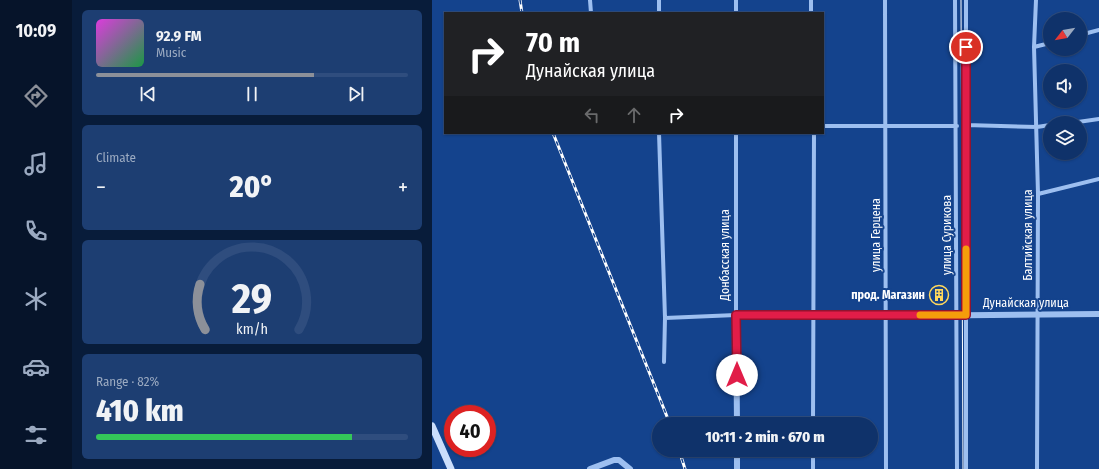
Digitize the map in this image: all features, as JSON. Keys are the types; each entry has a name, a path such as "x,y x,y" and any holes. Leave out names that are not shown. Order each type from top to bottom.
{"main road":[{"path":"432,426 450,469"}],"street":[{"path":"590,0 591,12"},
{"path":"659,0 659,12"},
{"path":"736,0 736,12"},
{"path":"811,0 811,12"},
{"name":"улица Герцена","path":"885,0 886,469"},
{"name":"улица Сурикова","path":"955,0 957,469"},
{"name":"улица Сурикова","path":"966,0 966,469"},
{"name":"Балтийская улица","path":"1036,0 1034,47 1038,194 1038,469"},
{"path":"1087,33 1099,30"},
{"path":"1034,47 1043,45"},
{"path":"1087,121 1099,119"},
{"path":"966,125 1043,126"},
{"path":"824,126 956,126"},
{"path":"660,134 665,318 664,362"},
{"name":"Донбасская улица","path":"736,134 737,417"},
{"path":"813,417 814,134"},
{"path":"1038,194 1099,179"},
{"name":"Дунайская улица","path":"665,318 736,315 886,316 957,314 1099,314"},
{"path":"737,457 737,469"},
{"path":"813,457 813,469"},
{"path":"590,469 614,460 619,460 630,469"}],"tram line":[{"path":"961,0 963,469"}],"railway":[{"path":"520,0 522,12"},
{"path":"553,134 667,417"},
{"path":"681,457 685,469"}],"slow traffic":[{"path":"920,315 966,315 966,249"}],"place":[{"name":"прод. Магазин","path":"939,295"}],"route":[{"path":"737,375 736,315 966,315 966,47"}]}
